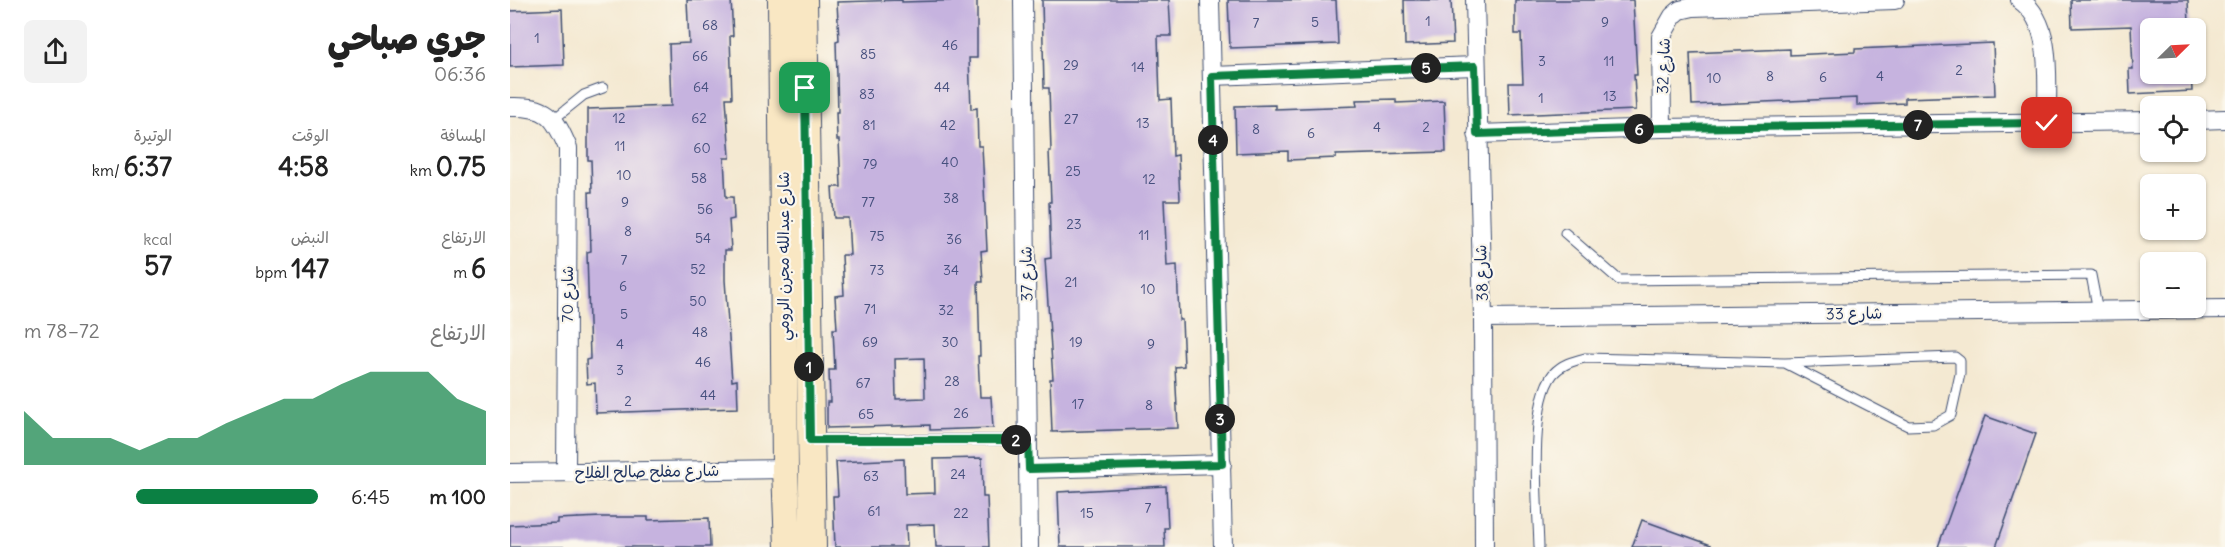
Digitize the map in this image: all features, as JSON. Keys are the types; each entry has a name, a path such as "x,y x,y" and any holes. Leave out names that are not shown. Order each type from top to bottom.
{"main road":[{"name":"شارع عبدالله مجرن الرومي","path":"781,0 785,469 788,547"},
{"name":"شارع عبدالله مجرن الرومي","path":"804,0 813,547"}],"street":[{"name":"شارع 37","path":"1023,0 1029,547"},
{"path":"1210,0 1223,547"},
{"name":"شارع 38","path":"1475,0 1483,318 1484,547"},
{"name":"شارع 32","path":"1662,128 1661,37 1672,16 1680,10 1693,7 1895,0"},
{"path":"2020,0 2033,15 2045,42 2047,123"},
{"path":"1212,76 1475,66"},
{"path":"510,107 538,108 554,119"},
{"name":"شارع 70","path":"554,119 568,148 566,472"},
{"path":"2206,120 2225,120"},
{"path":"1477,134 1662,128 2140,121"},
{"name":"شارع 33","path":"1483,318 2225,309"},
{"path":"1029,469 1222,464"},
{"name":"شارع مفلح صالح الفلاح","path":"510,473 785,469"}],"lane":[{"path":"554,119 584,95 603,88"},
{"path":"1565,232 1619,280 2091,275 2098,311"},
{"path":"1539,547 1536,452 1542,396 1553,375 1565,364 1586,358 1785,363 1955,357 1960,362 1960,374 1951,415 1942,422 1932,425 1908,426 1785,363"},
{"path":"810,440 1028,440"}],"building":[{"path":"687,0 731,0 732,98 726,98 730,158 724,158 726,197 733,197 734,219 729,220 731,250 725,250 725,280 732,381 737,380 738,408 596,413 595,383 587,384 586,360 590,359 587,252 591,251 589,192 592,192 591,160 588,160 588,109 671,106 669,44 689,43"},
{"path":"977,0 977,58 969,58 971,109 977,108 978,146 982,146 987,250 981,251 983,282 978,282 980,356 978,356 980,397 991,397 993,428 930,430 930,425 827,428 827,402 830,402 829,370 835,370 833,329 837,329 835,296 844,295 842,255 850,255 848,218 834,218 832,187 841,187 836,112 838,112 836,41 839,40 837,2","holes":["924,358 925,398 896,399 895,359"]},
{"path":"1042,0 1169,0 1171,36 1158,36 1160,100 1171,99 1173,156 1178,155 1180,200 1164,200 1167,266 1177,265 1179,320 1182,320 1184,366 1175,367 1178,428 1052,432 1050,379 1053,379 1045,259 1051,258 1049,151 1051,151 1049,88 1044,88"},
{"path":"1228,0 1336,0 1338,44 1230,48"},
{"path":"1404,0 1451,0 1453,43 1405,45"},
{"path":"1515,0 1633,0 1637,75 1634,75 1636,110 1510,115 1509,83 1523,83 1521,34 1515,34"},
{"path":"2071,0 2188,0 2189,18 2140,18 2140,84 2192,84 2192,91 2130,94 2129,69 2133,69 2131,26 2072,28"},
{"path":"562,9 564,65 510,67 510,11"},
{"path":"1993,43 1995,95 1905,98 1905,103 1857,105 1857,98 1692,105 1690,53 1790,49 1790,55 1855,52 1855,49"},
{"path":"1396,99 1396,103 1444,101 1446,152 1336,155 1336,158 1288,160 1288,151 1236,153 1235,106 1275,105 1275,109 1357,106 1356,100"},
{"path":"1985,416 2036,434 1996,547 1938,547"},
{"path":"982,458 983,497 987,497 989,547 936,547 935,524 906,525 907,547 835,547 833,496 838,496 836,462 904,459 905,494 935,493 934,459"},
{"path":"1166,486 1168,528 1164,528 1165,547 1060,547 1058,492"},
{"path":"648,517 648,520 709,518 710,547 510,547 510,525 557,523 557,519"},
{"path":"1642,520 1711,545 1710,547 1632,547"}],"route":[{"path":"805,88 810,440 1028,440 1029,469 1222,464 1212,76 1475,66 1477,134 1662,128 2047,123"}]}
